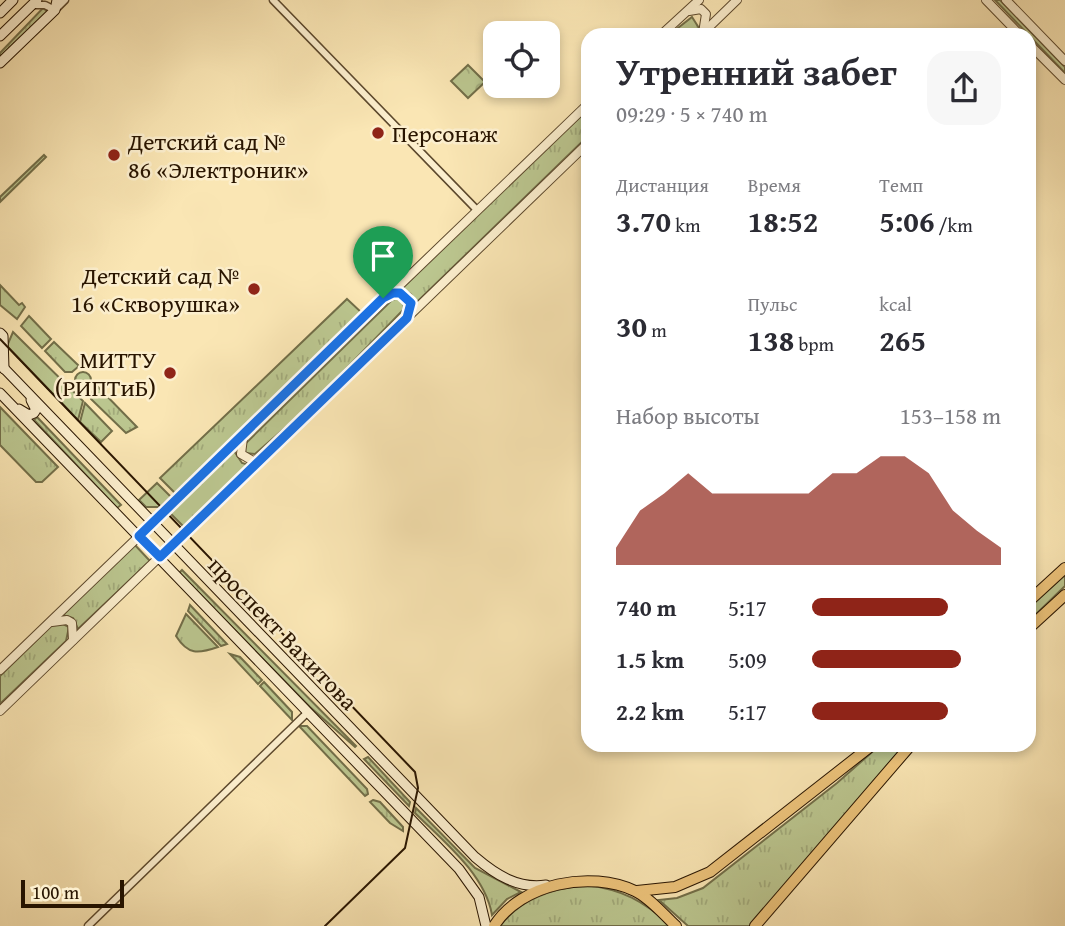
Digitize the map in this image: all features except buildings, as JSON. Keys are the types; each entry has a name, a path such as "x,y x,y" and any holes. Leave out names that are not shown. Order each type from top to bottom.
{"main road":[{"path":"0,13 13,0"},
{"path":"0,63 55,10 57,0"},
{"path":"0,36 34,3"},
{"path":"0,333 3,336 2,367"},
{"name":"проспект Вахитова","path":"2,367 485,866 521,885 533,887 561,883"},
{"name":"проспект Вахитова","path":"0,393 471,883 479,897 486,926"},
{"path":"12,405 29,415 34,413 36,410 27,393"},
{"path":"1036,595 1065,568"},
{"path":"1036,622 1065,595"},
{"path":"343,748 364,756 357,736"},
{"path":"495,926 510,907 532,894 561,883 589,881 637,891 675,887 710,872 863,752"},
{"path":"755,926 905,752"},
{"path":"637,891 676,926"}],"street":[{"path":"34,3 55,10 65,0"},
{"path":"273,0 477,210"},
{"path":"669,28 699,0"},
{"path":"708,28 737,0"},
{"path":"986,0 1013,28"},
{"path":"1006,0 1033,28"},
{"path":"680,18 693,8 701,9 706,14 703,28"},
{"path":"1036,31 1065,61"},
{"path":"1036,51 1065,80"},
{"path":"0,670 383,298 581,111"},
{"path":"2,708 581,150"},
{"path":"383,298 393,293 408,297 411,308 407,318"},
{"path":"244,435 241,454 253,461 262,458"},
{"path":"51,622 68,620 72,624 73,640"},
{"path":"88,926 308,712"}],"green space":[{"path":"995,0 1000,0 1027,28 1022,28"},
{"path":"43,8 48,12 0,61 0,53"},
{"path":"692,17 699,28 678,28"},
{"path":"1036,37 1065,67 1065,73 1036,43"},
{"path":"468,65 483,80 483,84 468,98 451,81"},
{"path":"581,116 581,143 417,302 400,288"},
{"path":"44,155 46,157 0,202 0,197"},
{"path":"0,285 19,305 22,303 25,307 17,319 0,305"},
{"path":"399,298 405,303 404,309 309,407 255,454 245,453 244,445 392,300"},
{"path":"347,299 362,313 361,317 175,493 160,478"},
{"path":"29,316 51,339 42,348 21,326"},
{"path":"13,332 83,401 78,420 7,346"},
{"path":"54,342 79,366 72,372 65,372 45,351"},
{"path":"80,372 86,372 91,380 89,386 80,388 75,383 75,377"},
{"path":"97,386 137,427 126,433 91,399 90,394"},
{"path":"85,403 112,431 101,442 80,422"},
{"path":"0,407 58,467 42,482 36,482 0,445"},
{"path":"37,417 121,505 117,508 34,420"},
{"path":"234,451 242,463 249,465 184,527 170,513"},
{"path":"157,483 171,497 160,507 146,507 139,500"},
{"path":"134,544 150,561 78,629 73,618 63,615"},
{"path":"182,570 355,747 310,707 179,573"},
{"path":"1065,571 1065,586 1036,614 1036,599"},
{"path":"190,605 227,644 221,646 188,611"},
{"path":"186,614 218,647 194,651 180,642 176,636"},
{"path":"61,623 69,627 66,641 0,704 0,676 52,625"},
{"path":"230,654 240,657 262,680 258,684"},
{"path":"264,682 292,712 292,720 260,686"},
{"path":"299,726 307,726 367,789 368,794 365,796"},
{"path":"872,752 899,752 750,926 688,926 659,900 677,898 703,888 837,783"},
{"path":"368,757 410,802 409,806 364,759"},
{"path":"370,802 380,802 403,827 403,831 390,823"},
{"path":"416,808 475,868 521,892 507,899 492,915 488,900 472,872 415,813"},
{"path":"585,885 632,898 671,926 500,926 518,908 538,896"}],"tram line":[{"path":"0,339 415,772 418,788 405,848 325,926"}],"place":[{"name":"Персонаж","path":"378,133"},
{"name":"Детский сад № 86 «Электроник»","path":"114,155"},
{"name":"Детский сад № 16 «Скворушка»","path":"254,289"},
{"name":"МИТТУ (РИПТиБ)","path":"170,373"}],"route":[{"path":"393,293 408,297 411,308 407,318 160,557 139,536 383,298 393,293"}]}
